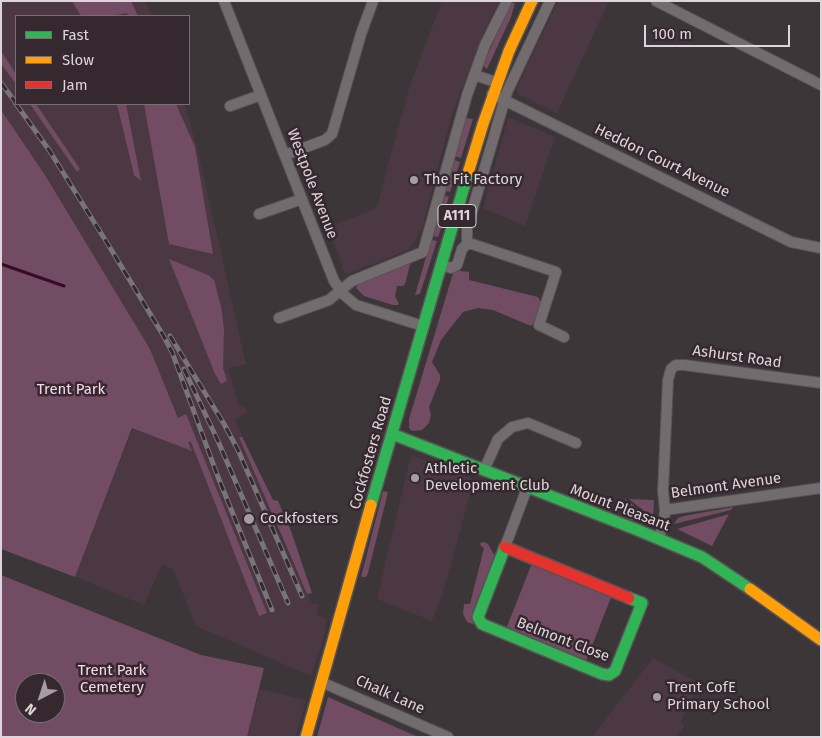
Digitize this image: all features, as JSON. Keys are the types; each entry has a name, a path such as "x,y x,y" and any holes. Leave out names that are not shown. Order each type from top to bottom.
{"street":[{"name":"Westpole Avenue","path":"224,1 330,271 340,291 350,300 364,308 423,326"},
{"path":"285,155 325,140 332,134 361,34 373,1"},
{"path":"279,318 329,300 352,281 423,252 474,75 485,46 507,1"},
{"path":"442,265 451,268 457,265 462,249 467,244 467,228 505,100 550,1"},
{"path":"656,1 821,85"},
{"name":"Cockfosters Road","path":"306,737 423,326 492,94 530,2"},
{"path":"474,75 496,82"},
{"name":"Heddon Court Avenue","path":"492,94 791,242 821,248"},
{"path":"230,106 262,95"},
{"path":"259,214 302,198"},
{"path":"467,244 472,244 556,272 539,325 564,336"},
{"name":"Ashurst Road","path":"665,510 663,491 668,380 672,369 676,365 821,383"},
{"path":"484,470 498,439 512,427 528,423 576,443"},
{"name":"Mount Pleasant","path":"392,434 688,551 718,567 821,640"},
{"name":"Belmont Close","path":"505,547 642,603 615,671 609,675 602,674 482,624 478,617 527,488"},
{"name":"Belmont Avenue","path":"658,538 663,527 665,510 821,488"},
{"name":"Chalk Lane","path":"321,682 448,737"}],"shaded area":[{"path":"1,1 145,1 152,15 15,15 15,105 184,105 197,147 246,364 228,368 239,406 246,408 246,413 235,420 273,500 270,514 312,604 319,604 316,615 327,619 323,640 311,676 196,626 173,569 162,564 144,605 75,577 133,428 191,450 150,349 45,175 1,110"},
{"path":"442,1 499,1 482,37 450,121 423,225 415,241 408,250 347,274 344,271 328,227 370,211 377,206 410,85"},
{"path":"558,1 609,1 557,113 518,94 516,89"},
{"path":"511,118 555,137 525,226 483,208 508,119"},
{"path":"411,455 474,480 442,596 432,621 377,599"},
{"name":"Trent CofE Primary School","path":"653,658 700,684 685,712 681,722 685,725 677,737 592,737"},
{"path":"260,689 306,700 296,737 247,737"}],"green space":[{"path":"72,1 131,1 138,15 128,15 127,13 116,15 80,15"},
{"path":"515,3 511,17 487,69 484,67 484,63 510,5"},
{"path":"1,51 15,72 15,83 1,64"},
{"path":"31,105 37,105 80,169 77,172"},
{"path":"117,105 126,105 141,181 134,175"},
{"path":"144,105 176,105 195,147 213,254 169,244"},
{"name":"Trent Park","path":"1,110 45,175 150,349 178,418 186,414 267,613 259,616 191,442 188,442 192,451 132,428 75,577 1,549"},
{"path":"466,118 473,119 461,158 455,156"},
{"path":"454,160 460,162 450,192 445,191"},
{"path":"444,195 449,197 445,209 445,217 438,237 432,236"},
{"path":"431,240 437,241 420,294 415,295"},
{"path":"169,259 208,275 214,280 221,306 224,329 223,368 227,381 221,384 215,374"},
{"path":"411,261 405,284 397,286 395,296 398,305 364,296 356,288 362,280"},
{"path":"454,270 469,272 469,280 538,297 541,302 537,319 531,326 493,310 478,308 463,312 441,340 432,362 440,375 440,380 429,407 431,415 429,423 422,430 412,431 409,428 409,419"},
{"path":"239,437 242,437 273,500 278,501 291,531 312,593 307,594"},
{"path":"383,491 388,492 368,573 366,577 361,577"},
{"path":"587,497 611,499 610,506 607,509 589,503"},
{"path":"625,499 654,522 642,524 627,518"},
{"path":"629,499 654,500 653,518"},
{"path":"733,507 731,510 674,524 678,518 684,516"},
{"path":"729,514 712,546 677,529"},
{"path":"480,543 488,544 497,560 477,622 473,624 467,622 463,614 464,604 470,604 484,548"},
{"path":"532,563 612,595 586,661 506,629"},
{"name":"Trent Park Cemetery","path":"1,575 201,655 264,668 247,737 1,737"},
{"path":"328,697 384,722 418,737 317,737"}],"waterway":[{"path":"1,264 64,286"}],"railway":[{"path":"1,83 15,102"},
{"path":"17,105 49,150 172,352 218,477 272,610"},
{"path":"170,336 238,450 302,596"},
{"path":"184,369 218,441 288,603"}],"traffic: fast":[{"path":"371,505 468,173"},
{"path":"392,434 702,557 750,589"},
{"path":"505,547 478,617 482,624 602,674 609,675 615,671 642,603 629,598"}],"traffic: slow":[{"path":"468,173 509,51 532,1"},
{"path":"306,737 371,505"},
{"path":"750,589 821,640"}],"traffic: jam":[{"path":"505,547 629,598"}],"place":[{"name":"The Fit Factory","path":"414,180"},
{"name":"Athletic Development Club","path":"415,478"},
{"name":"Cockfosters","path":"249,519"},
{"name":"Trent CofE Primary School","path":"657,697"}]}
